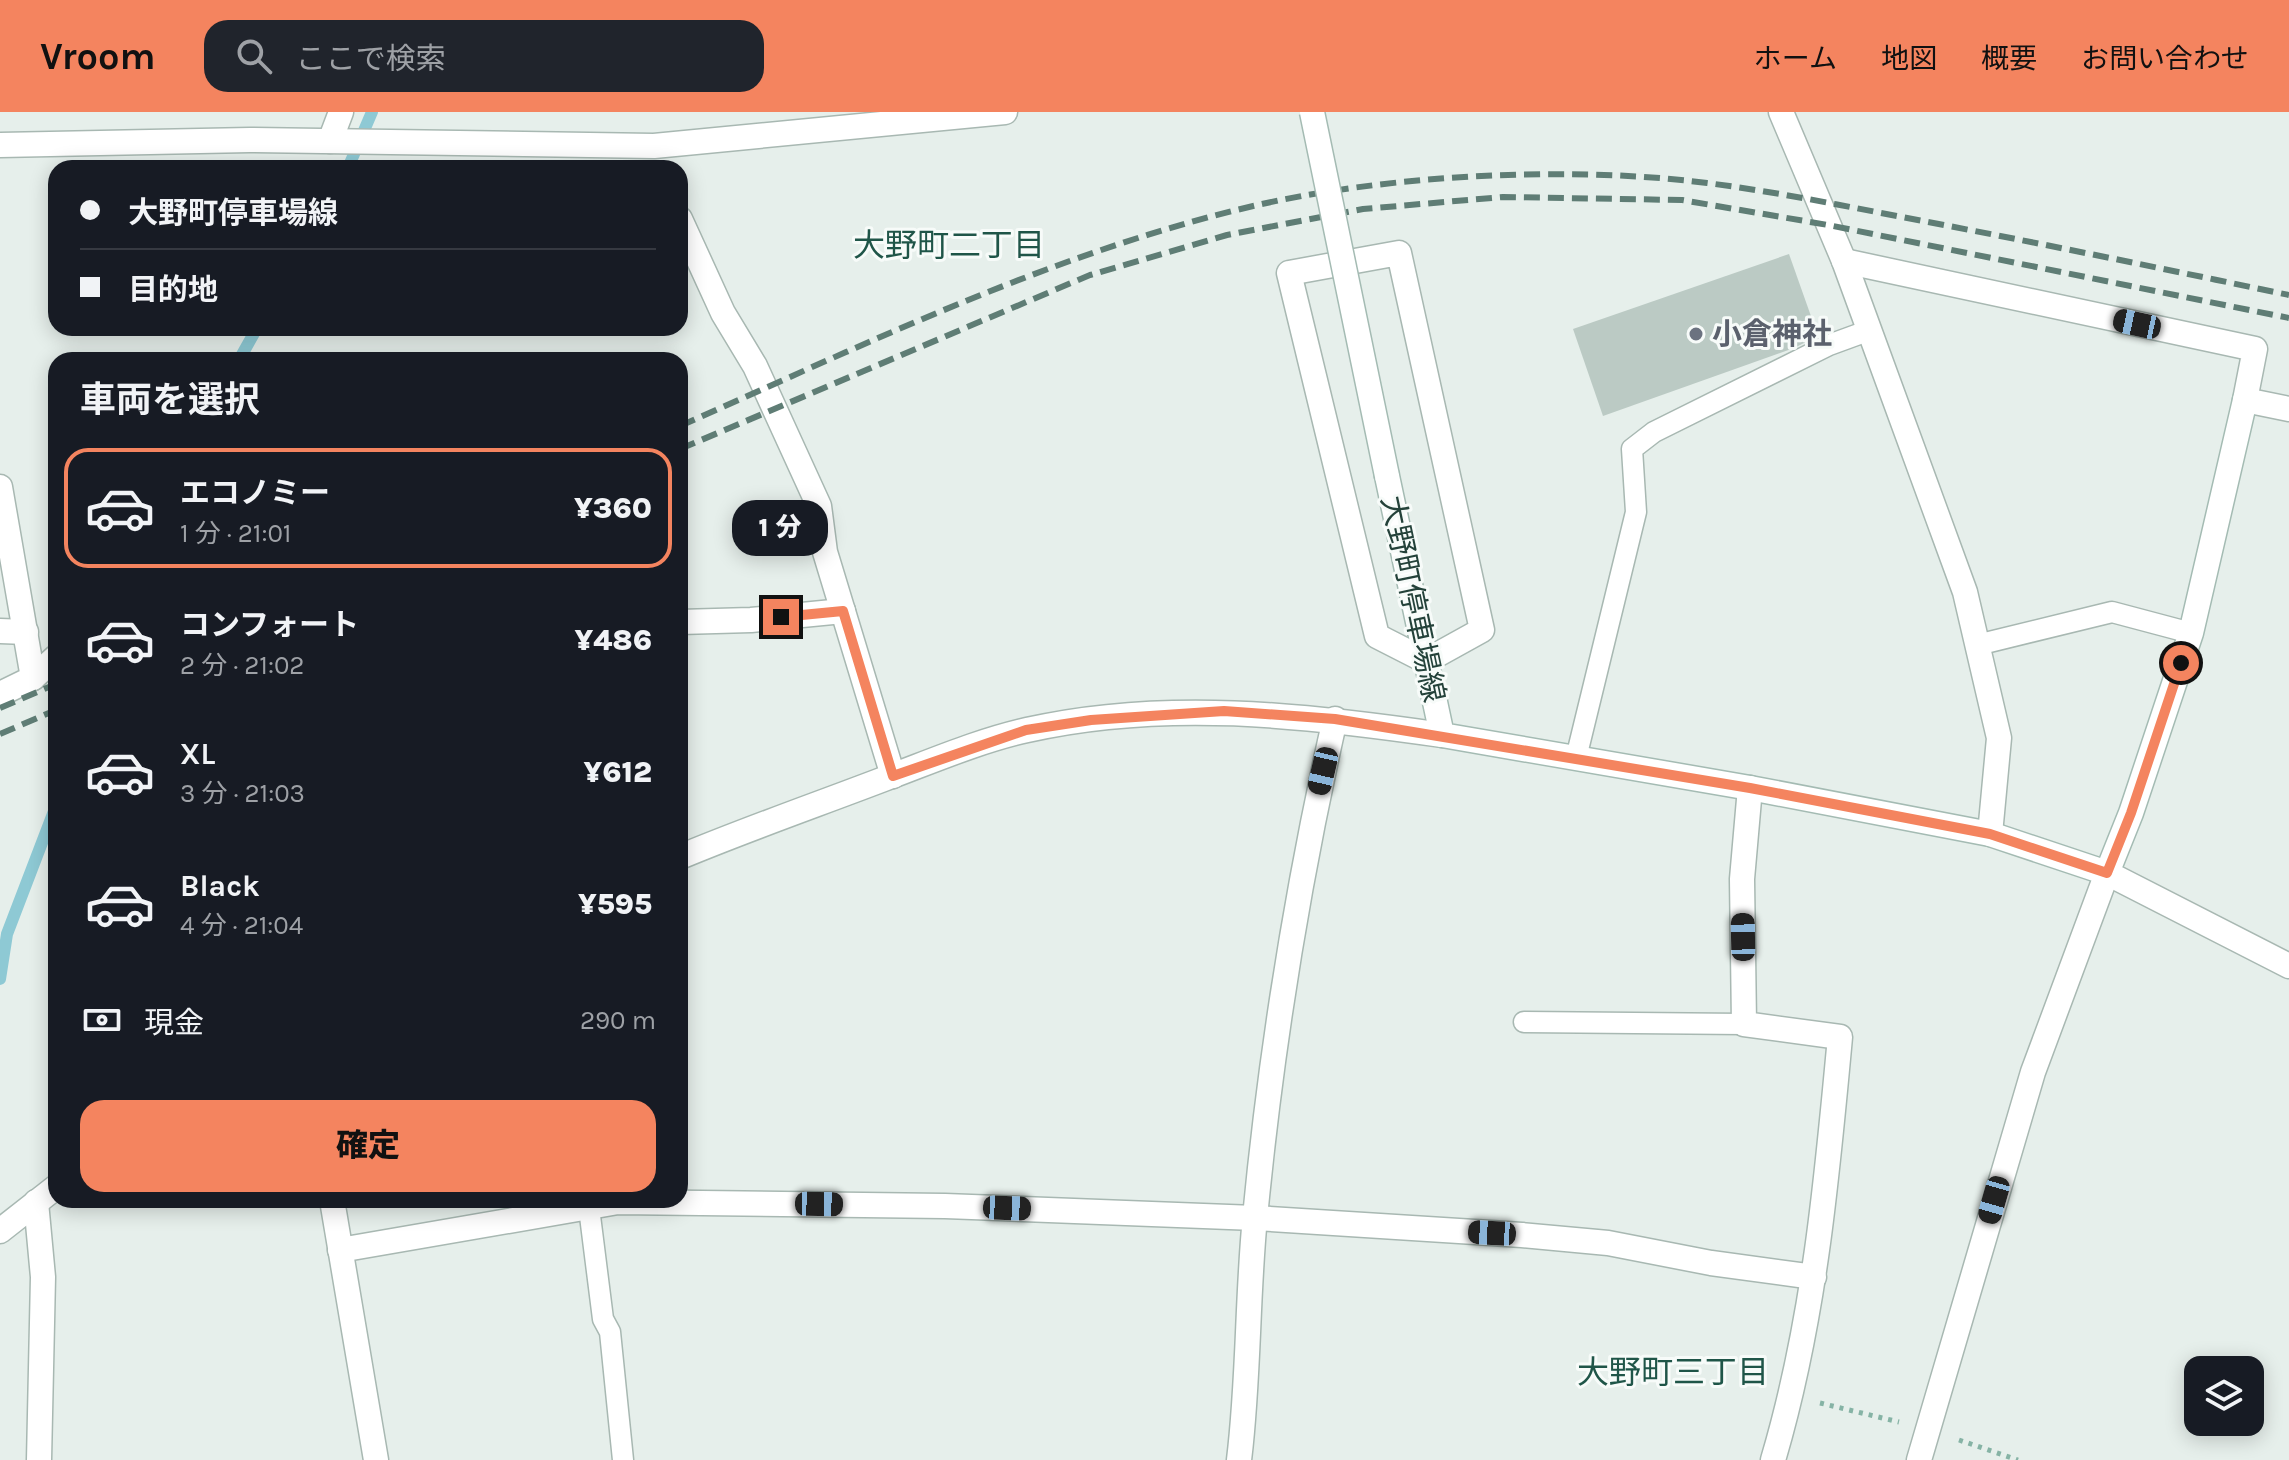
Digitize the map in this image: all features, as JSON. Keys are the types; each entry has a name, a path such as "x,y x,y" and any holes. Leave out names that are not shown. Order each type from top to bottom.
{"street":[{"path":"339,141 341,112"},
{"path":"0,145 383,141 656,157 1005,112"},
{"name":"大野町停車場線","path":"1312,112 1442,735 1750,788 1990,834 2107,873 2289,966"},
{"path":"1781,112 1844,261 1965,592 1999,738 1990,834"},
{"path":"688,236 723,313 755,366 819,506 825,552 893,776"},
{"path":"1399,253 1482,630 1426,661 1377,636 1289,273 1399,253"},
{"path":"1844,261 2255,349 2191,633 2131,813 2033,1072 1919,1460"},
{"path":"2245,400 2289,409"},
{"path":"0,487 33,678"},
{"path":"688,622 751,620 843,611"},
{"path":"0,631 26,632"},
{"path":"0,694 33,678 48,664"},
{"path":"688,854 893,776 1026,730 1091,720 1224,711 1335,719 1442,735"},
{"path":"1239,1460 1255,1218 1280,1010 1303,863 1335,719"},
{"path":"1750,788 1742,879 1744,1024 1840,1037 1814,1277 1792,1396 1773,1460"},
{"path":"8,1226 48,1193"},
{"path":"36,1202 43,1277 39,1460"},
{"path":"688,1203 945,1206 1255,1218 1579,1240 1814,1277"},
{"path":"333,1208 376,1460"},
{"path":"340,1250 563,1208"}],"lane":[{"path":"1576,758 1636,512 1632,449 1654,432 1829,345 1870,330"},
{"path":"1977,645 2112,612 2191,633"},
{"path":"1524,1022 1744,1024"},
{"path":"590,1208 603,1319 610,1332 623,1460"}],"building":[{"name":"小倉神社","path":"1789,254 1818,336 1794,348 1603,416 1573,329"}],"waterway":[{"path":"351,160 372,112"},
{"path":"244,352 252,336"},
{"path":"0,979 7,934 48,827"}],"railway":[{"path":"688,422 960,303 1103,250 1249,207 1300,196 1410,181 1526,174 1583,174 1690,181 1809,199 2289,295"},
{"path":"688,446 1090,275 1227,235 1363,209 1503,197 1682,200 1828,225 2289,318"},
{"path":"0,708 48,687"},
{"path":"0,734 48,713"}],"place":[{"name":"小倉神社","path":"1696,334"}],"district":[{"name":"大野町二丁目","path":"949,245"},
{"name":"大野町三丁目","path":"1673,1372"}],"route":[{"path":"781,617 843,611 893,776 1026,730 1091,720 1224,711 1335,719 1750,788 1990,834 2107,873 2131,813 2181,663"}]}
